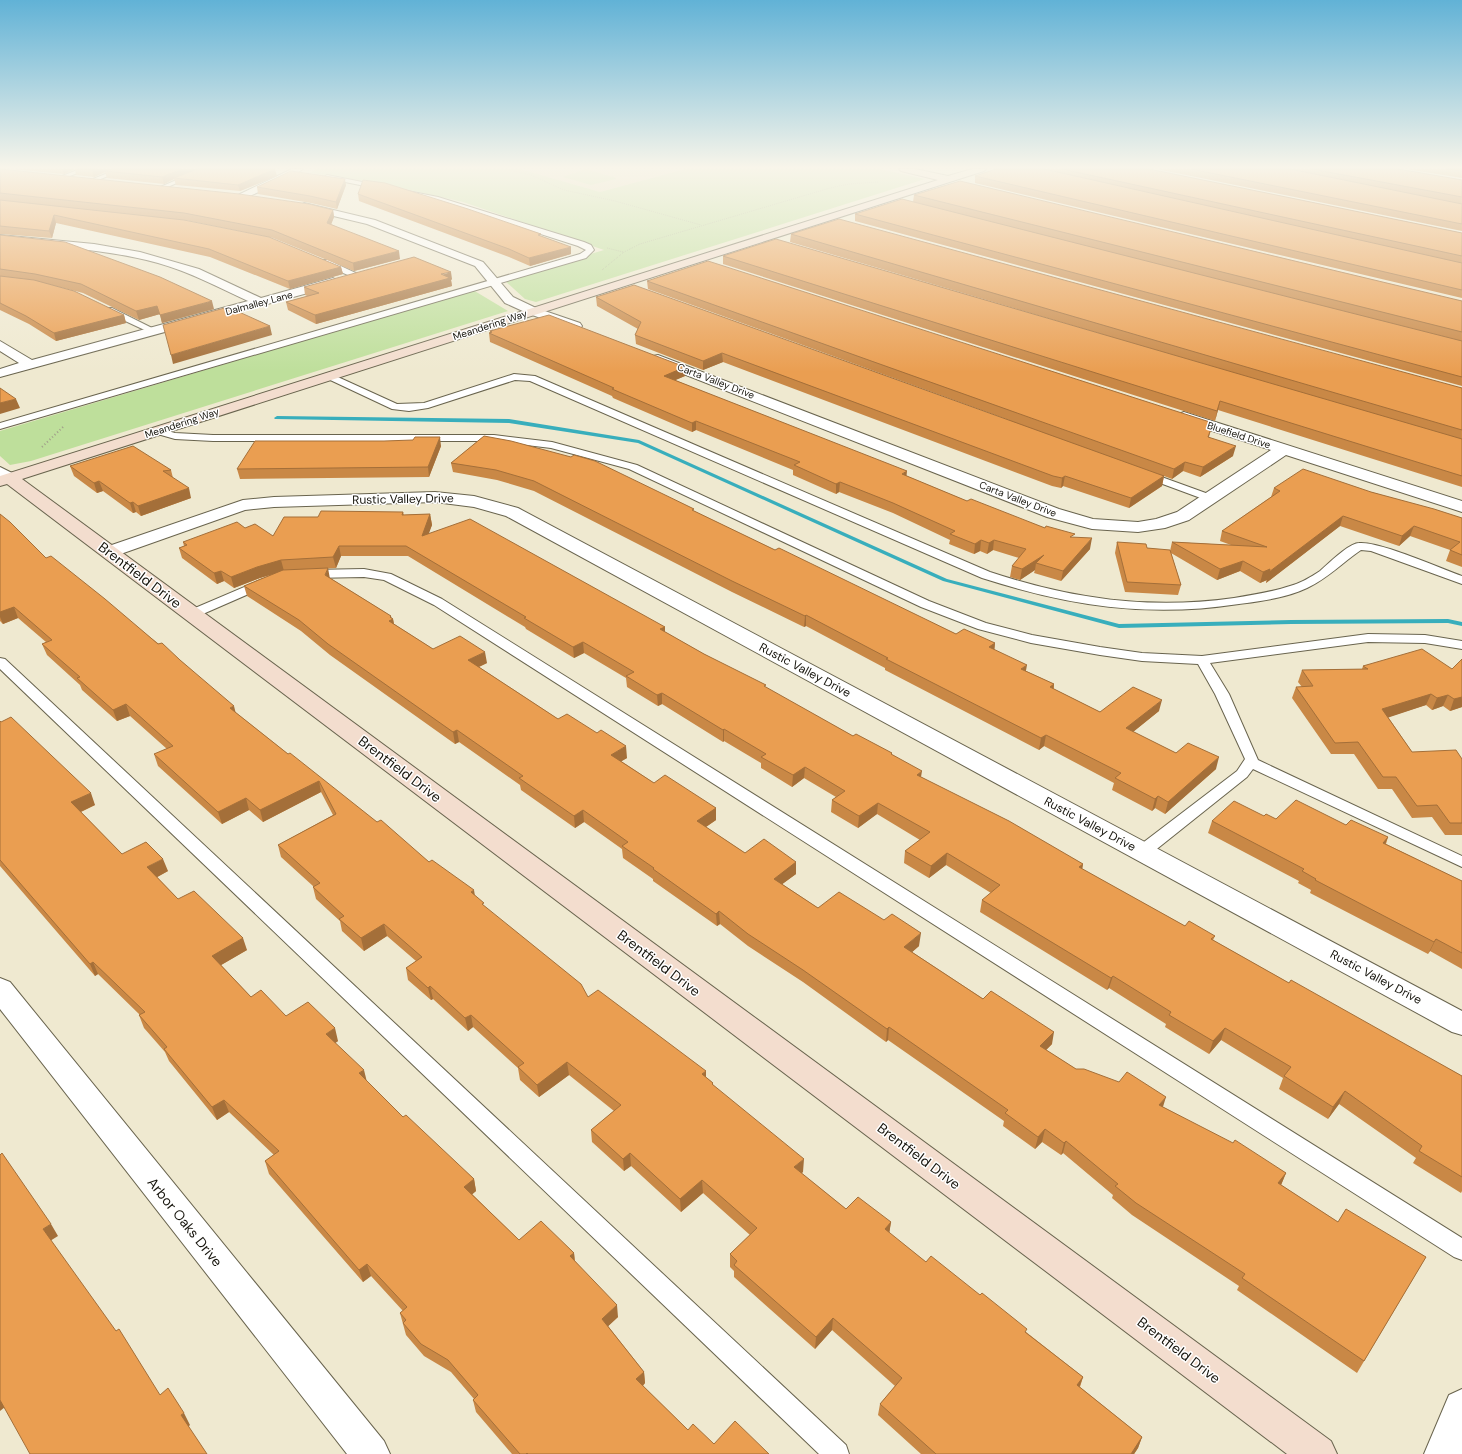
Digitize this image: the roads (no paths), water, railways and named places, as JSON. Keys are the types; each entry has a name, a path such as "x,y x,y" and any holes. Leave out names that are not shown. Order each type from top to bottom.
{"street":[{"path":"408,237 479,264 509,300 584,330"},
{"name":"Meandering Way","path":"3,477 157,431 767,237"},
{"path":"0,238 110,251 154,259 185,267 260,302"},
{"path":"425,257 448,251"},
{"path":"695,260 718,267"},
{"name":"Dalmalley Lane","path":"0,373 373,272"},
{"path":"0,345 31,365"},
{"name":"Carta Valley Drive","path":"644,353 1053,513 1078,520 1121,526 1159,524 1183,516 1284,449"},
{"name":"Bluefield Drive","path":"1171,413 1462,507"},
{"name":"Brentfield Drive","path":"3,477 109,552 1318,1454"},
{"name":"Rustic Valley Drive","path":"109,552 243,505 274,502 435,497 462,498 486,503 512,512 1462,1024"},
{"name":"Arbor Oaks Drive","path":"0,989 371,1454"},
{"path":"1443,1454 1462,1408"}],"lane":[{"path":"0,426 492,281 583,256 590,250 588,247 581,244 558,237"},
{"path":"763,238 778,242"},
{"path":"316,258 358,276"},
{"path":"620,284 636,289"},
{"path":"100,305 154,331"},
{"path":"329,376 395,407 409,408 425,406 514,377 532,378 986,575 1024,588 1089,602 1147,608 1211,606 1276,594 1310,582 1359,546 1373,548 1462,580"},
{"path":"157,431 175,436 213,438 494,438 552,445 633,467 925,604 982,626 1031,638 1100,651 1142,657 1202,660 1308,648 1368,638 1425,639 1462,645"},
{"path":"1136,471 1210,498"},
{"path":"296,575 364,573 387,577 438,602 1462,1250"},
{"path":"192,614 278,578"},
{"path":"1142,852 1242,774 1252,759 1222,694 1202,660"},
{"path":"0,662 837,1454"},
{"path":"1250,762 1462,862"}],"waterway":[{"path":"277,418 509,421 639,442 945,580 1119,626 1291,622 1448,621 1462,624"}]}
